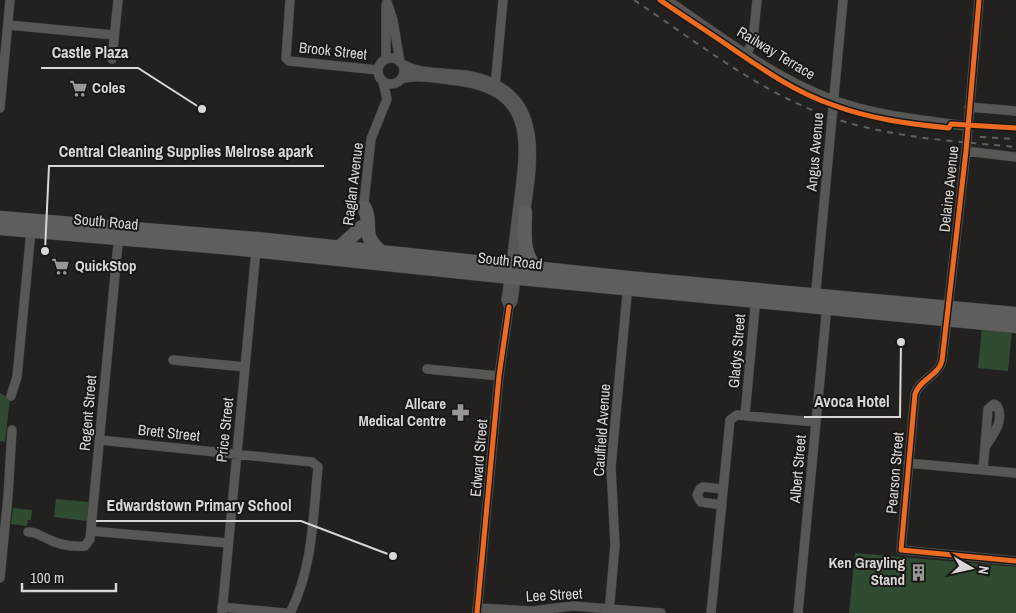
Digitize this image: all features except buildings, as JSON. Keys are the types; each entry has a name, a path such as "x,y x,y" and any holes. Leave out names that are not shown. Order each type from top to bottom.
{"highway":[{"path":"364,207 367,213 366,230 368,238 380,251"},
{"path":"525,212 528,259 537,268"},
{"name":"South Road","path":"0,218 256,250 358,256 948,314 1016,326"},
{"path":"340,248 362,226"},
{"name":"South Road","path":"0,228 31,231 258,239 340,248 358,256 380,251 514,272 537,268 628,284"},
{"name":"South Road","path":"948,314 1016,314"}],"street":[{"path":"0,108 10,0"},
{"path":"112,59 118,0"},
{"name":"Brook Street","path":"290,0 286,58 290,61 378,70"},
{"path":"495,87 504,0"},
{"name":"Railway Terrace","path":"667,0 778,74 834,100 882,115 967,126"},
{"path":"747,53 753,40 756,0"},
{"name":"Angus Avenue","path":"821,302 834,100 843,0"},
{"name":"Delaine Avenue","path":"948,314 966,151 979,0"},
{"path":"387,1 404,70 401,80"},
{"path":"386,59 387,1"},
{"path":"8,25 114,35"},
{"path":"514,272 523,162 523,136 521,125 514,112 495,87 485,79 418,70 392,58 381,62 378,70 379,78 384,82 393,84 414,77 471,83 495,87 505,89 518,102 528,119 532,154 525,212 514,272"},
{"name":"Raglan Avenue","path":"358,256 371,139 387,99 384,82"},
{"path":"969,107 1016,111"},
{"path":"966,151 1016,156"},
{"path":"10,396 17,377 31,231"},
{"name":"Regent Street","path":"91,531 119,234"},
{"name":"Price Street","path":"222,610 256,250"},
{"name":"Edward Street","path":"477,610 499,376 509,306 506,300 514,272"},
{"name":"Caulfield Avenue","path":"610,610 615,545 611,468 628,284"},
{"name":"Gladys Street","path":"711,613 730,420 741,415 756,296"},
{"name":"Albert Street","path":"798,613 816,422 821,302"},
{"name":"Pearson Street","path":"948,314 941,367 917,388 915,394 901,550 1016,561"},
{"path":"173,360 245,366"},
{"path":"427,369 499,376"},
{"path":"741,415 816,422"},
{"path":"0,578 12,430"},
{"name":"Brett Street","path":"100,440 312,462 318,467 310,551 304,578 290,613"},
{"path":"983,470 985,447"},
{"path":"908,464 1016,473"},
{"path":"722,504 702,502 697,495 703,487 723,489"},
{"path":"37,522 32,532 62,545 85,546 90,539 91,531 228,544"},
{"name":"Lee Street","path":"477,610 532,612 573,606 661,613"},
{"path":"222,610 285,613"}],"green space":[{"path":"982,326 1012,329 1008,371 978,368"},
{"path":"0,393 10,398 5,442 0,441"},
{"path":"56,499 89,502 87,521 54,517"},
{"path":"13,508 32,510 31,520 28,520 27,526 11,524"},
{"path":"855,553 1016,567 1016,613 849,613"}],"railway":[{"path":"634,0 755,81 780,95 833,118 855,125 900,134 1016,147"},
{"path":"980,137 1016,139"}],"cycle path":[{"path":"660,0 754,64 805,94 819,100 847,110 920,125 949,128 951,124 1016,128"},
{"path":"979,0 966,151 942,361 937,370 917,389 915,394 901,550 1016,561"},
{"path":"477,613 499,376 509,307"}],"place":[{"name":"Coles","path":"78,88"},
{"name":"Castle Plaza","path":"202,109"},
{"name":"Central Cleaning Supplies Melrose apark","path":"45,251"},
{"name":"QuickStop","path":"61,266"},
{"name":"Avoca Hotel","path":"901,342"},
{"name":"Allcare Medical Centre","path":"460,413"},
{"name":"Edwardstown Primary School","path":"393,556"},
{"name":"Ken Grayling Stand","path":"919,572"}]}
